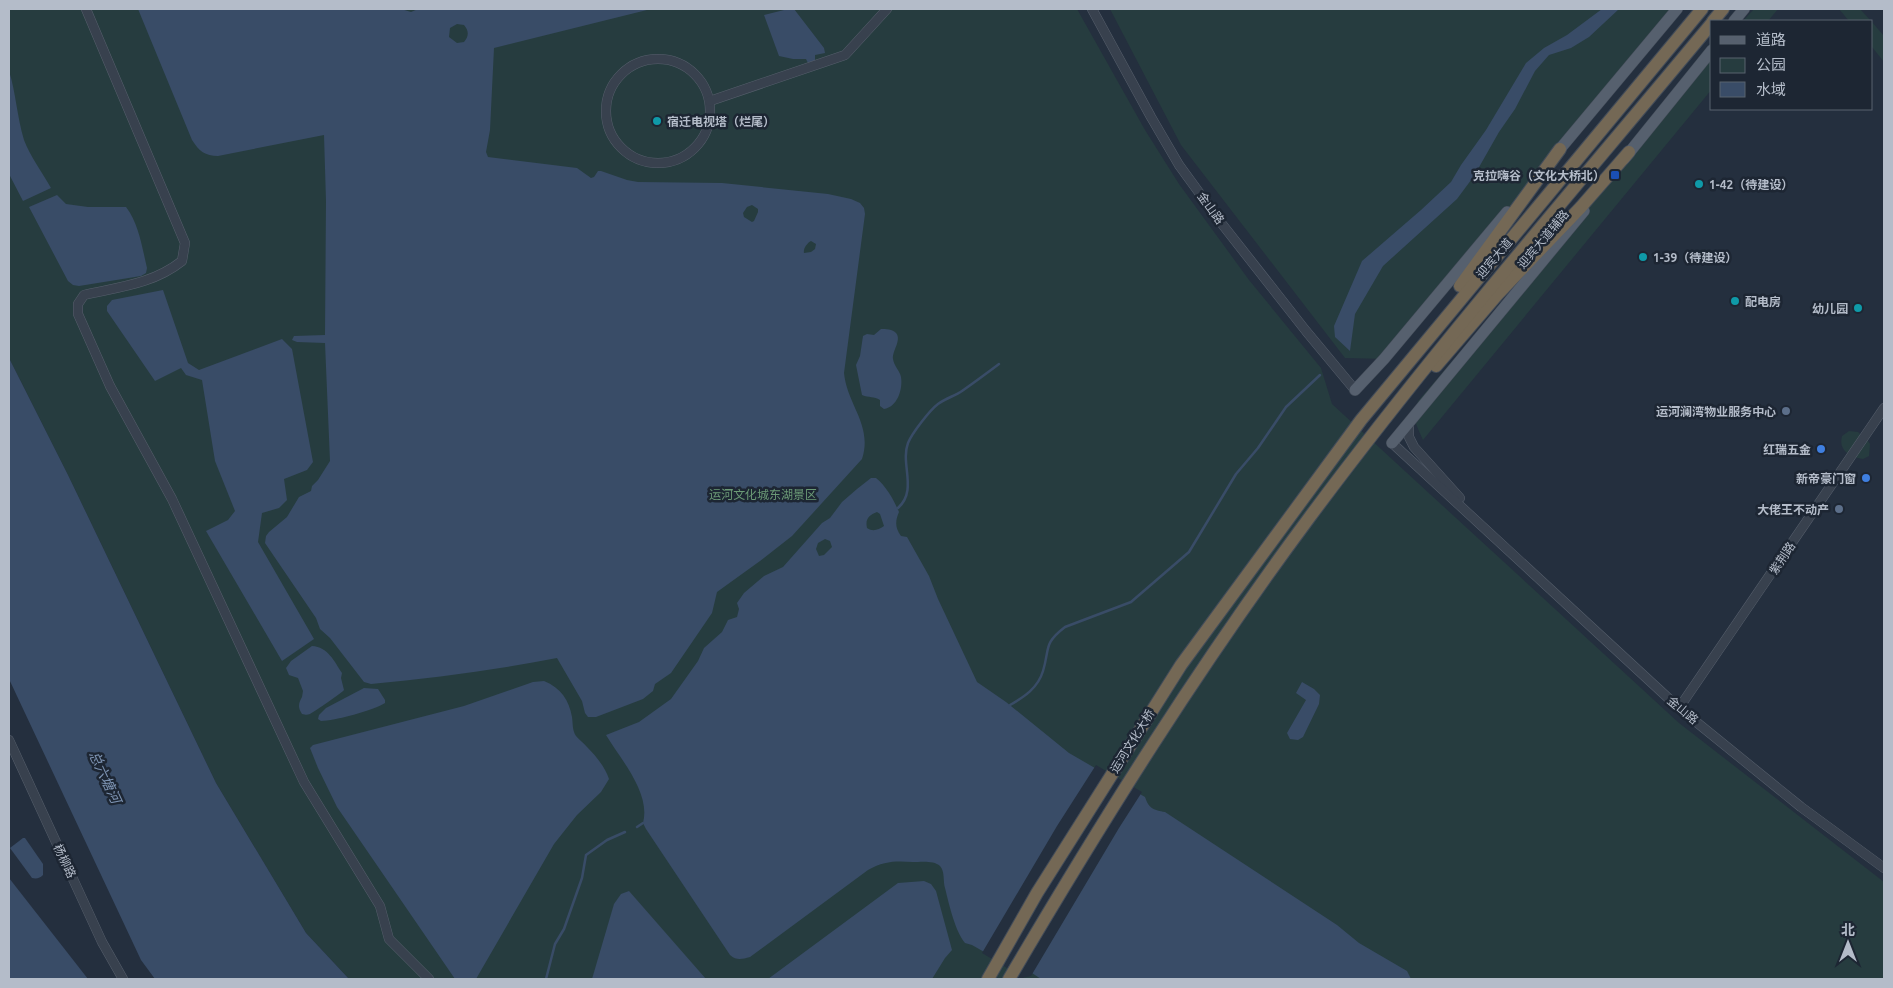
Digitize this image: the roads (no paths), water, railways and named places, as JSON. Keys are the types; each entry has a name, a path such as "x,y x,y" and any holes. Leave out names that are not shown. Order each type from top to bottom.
{"highway":[{"name":"迎宾大道","path":"1292,513 1361,420 1702,9"},
{"name":"迎宾大道","path":"1714,20 1723,9"},
{"name":"迎宾大道","path":"1307,521 1444,344 1710,24"},
{"path":"1327,464 1361,410 1467,277 1560,149"},
{"path":"1348,466 1402,407 1497,295 1581,207 1629,152"},
{"name":"运河文化大桥","path":"988,979 1037,893 1165,690 1292,513"},
{"name":"运河文化大桥","path":"1009,979 1138,766 1204,666 1307,521"}],"main road":[{"path":"1355,390 1384,359 1677,9"},
{"path":"1735,20 1744,9"},
{"name":"迎宾大道辅路","path":"1392,443 1595,198 1629,152 1710,52"}],"street":[{"path":"86,9 185,243 182,261 168,272 150,280 84,295 78,304 78,314 110,386 172,499 304,782 380,906 389,939 428,979"},
{"path":"710,101 845,55 887,9"},
{"name":"金山路","path":"1092,9 1151,117 1180,165 1222,224 1355,390"},
{"path":"663,59 680,63 694,72 704,86 710,101 711,117 702,140 698,146 685,156 670,162 654,164 638,160 625,152 614,140 607,125 606,108 609,92 618,77 631,66 646,60 663,59"},
{"name":"紫荆路","path":"1679,708 1884,408"},
{"name":"金山路","path":"1409,424 1409,437 1414,447 1496,537"},
{"name":"金山路","path":"1392,443 1679,708 1801,806 1884,868"},
{"name":"杨柳路","path":"9,740 102,942 123,979"}],"water":[{"path":"138,9 401,9 411,12 418,9 651,9 494,48 490,130 486,152 488,157 577,168 591,178 598,171 601,171 638,182 722,183 828,194 860,203 864,208 865,214 844,373 846,384 862,425 865,447 862,459 792,536 717,592 712,613 671,673 655,684 653,691 643,699 596,717 588,717 582,701 557,658 441,676 371,684 364,682 330,638 320,629 316,618 265,543 266,536 287,517 299,497 311,491 312,486 330,461 325,343 297,342 292,340 294,336 325,335 326,201 324,135 218,156 203,152 192,140","holes":["457,24 464,25 467,29 468,36 464,42 457,43 449,37 450,28","752,205 758,209 752,222 744,217 743,213 747,207","811,241 816,244 815,249 804,253"]},
{"path":"794,9 824,48 825,53 815,55 815,61 808,63 806,59 779,56 764,15"},
{"path":"1602,9 1619,9 1589,37 1571,48 1549,55 1535,71 1515,109 1499,132 1474,176 1457,199 1383,266 1355,314 1350,351 1335,337 1334,326 1362,261 1451,182 1486,130 1526,63 1544,48 1567,35"},
{"path":"9,71 24,140 51,188 23,201 9,174"},
{"path":"57,195 66,204 88,207 126,207 140,236 147,268 146,273 141,276 79,286 73,285 68,281 29,207"},
{"path":"163,290 188,363 199,370 282,339 292,349 313,462 307,470 284,479 287,500 279,508 262,513 258,542 314,639 282,661 206,531 228,520 235,511 215,461 202,380 186,375 181,368 155,381 107,311 107,306 112,300"},
{"path":"881,329 889,329 898,336 893,359 901,382 900,392 896,401 889,408 884,409 880,406 880,400 862,395 856,365 860,356 863,336 867,334 874,335"},
{"name":"总六塘河","path":"9,358 68,475 216,783 306,933 349,979 155,979 141,960 9,679"},
{"path":"871,478 876,478 895,503 899,512 896,521 898,530 901,536 907,537 929,576 977,682 1006,702 1069,753 1145,797 1152,808 1165,812 1337,925 1359,943 1407,971 1411,979 1041,979 1032,973 1014,969 972,945 965,943 958,932 953,917 944,886 942,868 937,864 927,862 895,862 874,867 750,957 737,959 730,955 646,829 643,823 643,800 639,789 606,735 639,722 671,699 698,661 704,648 722,632 728,620 737,617 739,609 737,603 744,593 764,576 783,567 822,523 830,518 842,502","holes":["877,512 880,514 884,526 880,529 871,530 867,528 867,520","825,539 830,541 832,547 824,555 819,556 816,549 818,543"]},
{"path":"312,646 322,649 333,659 342,673 341,678 344,690 310,714 305,715 302,714 299,708 303,691 298,678 289,675 286,668 291,661"},
{"path":"544,681 555,687 563,695 571,711 575,734 600,762 609,779 601,792 577,815 554,844 476,979 455,979 337,807 310,748 313,745 464,706 533,682"},
{"path":"1302,682 1320,695 1319,704 1303,737 1298,740 1290,739 1287,733 1306,700 1296,693"},
{"path":"364,688 378,689 385,703 344,717 327,721 318,719 319,715 326,708"},
{"path":"25,838 43,864 43,875 40,878 32,878 10,848"},
{"path":"9,878 88,979 9,979"},
{"path":"924,881 931,884 936,891 952,950 932,979 768,979 898,883"},
{"path":"629,891 706,979 592,979 614,904 621,894"}],"waterway":[{"path":"898,508 904,501 907,493 906,451 908,443 917,428 938,404 962,391 999,364"},
{"path":"1010,705 1025,695 1038,682 1043,671 1050,642 1065,627 1131,602 1189,552 1236,474 1258,448 1286,407 1320,375"},
{"path":"637,827 643,823"},
{"path":"546,979 555,944 564,929 582,878 586,855 607,840 625,832"}],"place":[{"name":"宿迁电视塔（烂尾）","path":"657,121"},
{"name":"克拉嗨谷（文化大桥北）","path":"1615,175"},
{"name":"1-42（待建设）","path":"1699,184"},
{"name":"1-39（待建设）","path":"1643,257"},
{"name":"配电房","path":"1735,301"},
{"name":"幼儿园","path":"1858,308"},
{"name":"运河澜湾物业服务中心","path":"1786,411"},
{"name":"红瑞五金","path":"1821,449"},
{"name":"新帝豪门窗","path":"1866,478"},
{"name":"大佬王不动产","path":"1839,509"}],"park label":[{"name":"运河文化城东湖景区","path":"763,494"}]}
